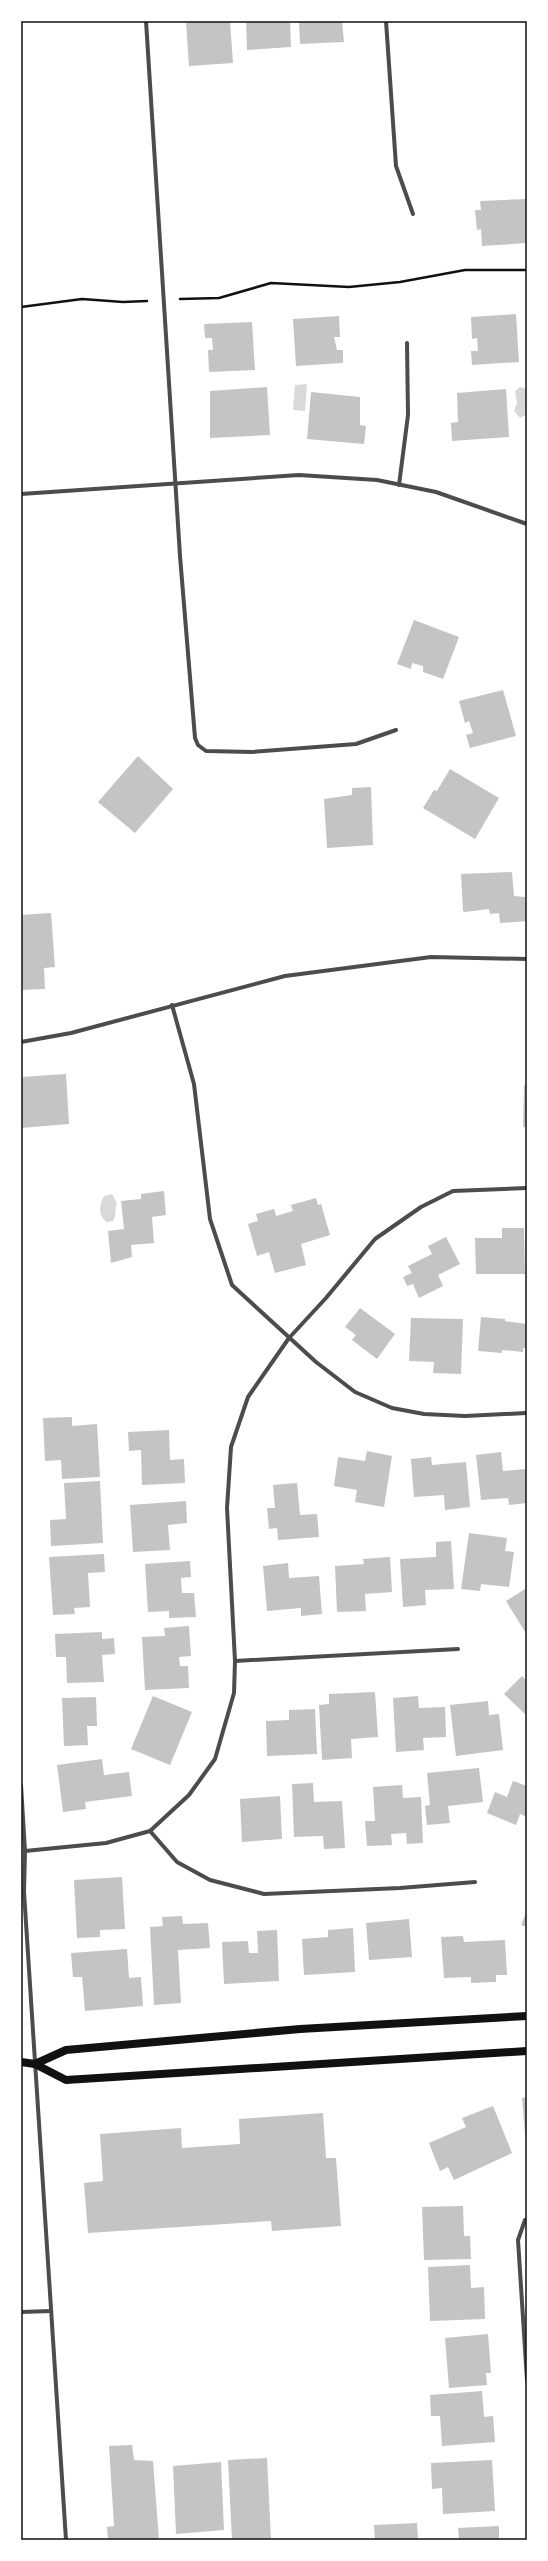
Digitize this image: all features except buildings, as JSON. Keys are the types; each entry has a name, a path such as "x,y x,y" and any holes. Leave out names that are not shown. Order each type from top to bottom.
{"main road":[{"path":"35,2064 66,2050 300,2029 527,2016"},
{"path":"21,2062 35,2064 66,2080 527,2051"}],"street":[{"path":"146,21 193,728 198,745 206,751 222,753 335,747 356,744 396,730"},
{"path":"386,21 396,166 413,214"},
{"path":"399,486 408,415 407,343"},
{"path":"21,494 176,485 298,475 377,480 399,486 436,492 527,524"},
{"path":"21,1042 71,1033 285,976 380,962 431,957 527,959"},
{"path":"172,1005 194,1084 210,1219 232,1285 316,1362 355,1392 392,1408 424,1414 464,1416 526,1413"},
{"path":"25,1851 106,1843 150,1831 189,1795 215,1759 234,1693 235,1661 227,1508 230,1447 248,1397 289,1338 326,1298 375,1239 421,1207 453,1191 527,1188"},
{"path":"235,1661 458,1649"},
{"path":"21,1785 25,1851 24,1892 66,2540"},
{"path":"150,1831 177,1862 210,1880 264,1894 400,1888 475,1882"},
{"path":"526,2220 518,2240 527,2380"},
{"path":"21,2312 51,2311"}],"path":[{"path":"180,298 219,298 271,283 349,287 400,282 459,270 527,270"},
{"path":"21,307 82,299 123,302 147,301"}],"shaded area":[{"path":"307,384 305,411 293,410 295,385"},
{"path":"520,387 527,389 527,414 520,418 514,411 517,403 515,391"},
{"path":"112,1194 117,1203 115,1217 113,1221 107,1222 102,1217 100,1207 104,1196"}]}
